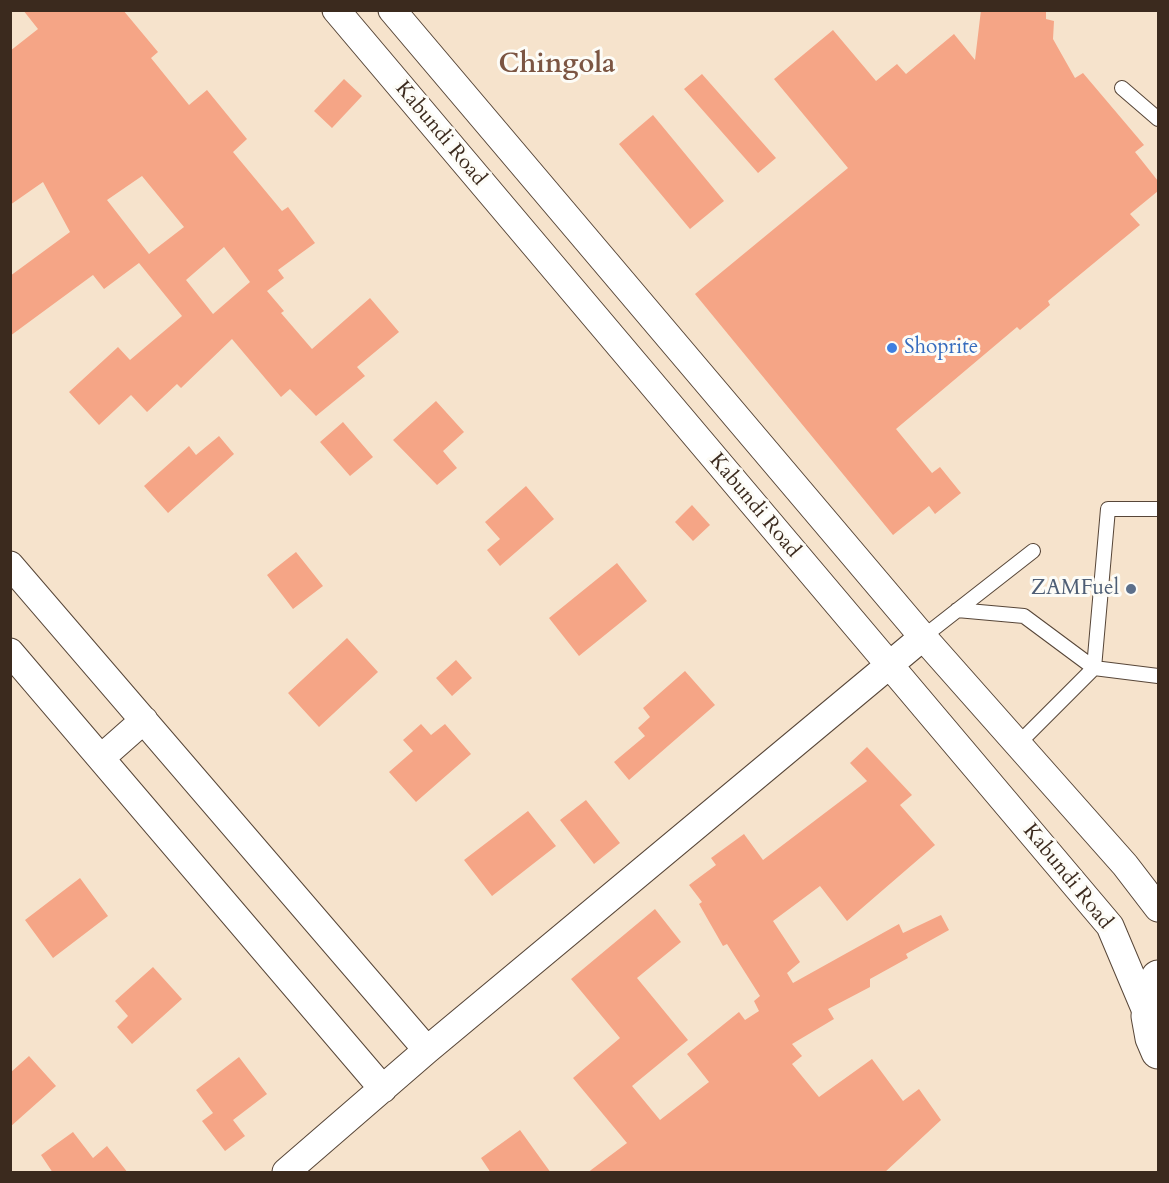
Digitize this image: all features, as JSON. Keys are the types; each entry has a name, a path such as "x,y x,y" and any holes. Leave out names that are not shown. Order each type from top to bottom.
{"highway":[{"path":"1158,977 1151,997 1148,1016 1152,1038 1158,1052"}],"street":[{"name":"Kabundi Road","path":"336,10 1110,926 1148,1016"},
{"name":"Kabundi Road","path":"392,10 923,637 1125,865 1158,908"},
{"path":"10,565 427,1050"},
{"path":"286,1173 427,1050 923,637"},
{"path":"10,652 383,1089"},
{"path":"101,758 144,720"},
{"path":"1125,865 1148,878 1158,879"}],"lane":[{"path":"1122,88 1158,119"},
{"path":"1018,744 1094,668 1108,509 1158,509"},
{"path":"923,637 1033,551"},
{"path":"957,610 1024,616 1094,668 1158,676"}],"building":[{"path":"23,10 123,10 158,52 151,58 189,105 207,90 247,139 233,152 282,211 288,207 315,243 278,270 284,278 267,291 284,311 281,313 312,349 370,298 399,332 357,367 365,376 316,416 290,389 281,397 232,339 181,388 177,384 147,412 131,395 99,425 69,392 118,347 130,360 182,316 139,263 104,289 93,275 10,336 10,276 70,232 43,182 10,205 10,51 38,29","holes":["142,176 184,227 149,254 107,200","224,247 250,282 213,314 186,280"]},
{"path":"981,10 1046,10 1046,19 1054,21 1053,39 1075,78 1083,73 1144,145 1135,152 1158,181 1158,191 1130,214 1140,225 1048,301 1050,305 1020,330 1017,327 896,429 932,473 940,467 961,493 935,514 929,506 893,535 695,294 848,168 774,79 833,30 876,81 897,64 906,74 954,34 975,60"},
{"path":"702,74 776,158 758,173 684,89"},
{"path":"344,79 362,96 332,128 314,111"},
{"path":"653,115 724,201 690,229 619,144"},
{"path":"436,401 464,432 443,451 457,468 437,485 393,440"},
{"path":"343,422 373,457 350,476 320,442"},
{"path":"219,436 234,454 168,513 144,486 189,446 196,455"},
{"path":"526,486 554,519 500,566 487,550 500,539 485,522"},
{"path":"692,505 710,525 693,541 675,522"},
{"path":"296,552 323,586 293,609 267,575"},
{"path":"617,563 647,601 579,656 549,618"},
{"path":"347,638 378,672 319,727 288,693"},
{"path":"456,660 472,678 452,696 436,678"},
{"path":"685,671 715,705 629,780 614,762 645,736 638,728 650,717 643,708"},
{"path":"421,724 431,735 445,724 471,754 416,802 389,772 413,751 403,740"},
{"path":"867,747 912,795 900,805 935,845 847,921 820,886 773,921 800,962 787,973 793,983 899,924 903,933 941,915 949,930 906,954 908,958 870,979 870,987 828,1009 834,1019 792,1044 802,1056 792,1064 819,1097 872,1059 903,1101 919,1089 941,1120 884,1173 587,1173 627,1143 573,1078 620,1038 571,979 655,909 681,942 637,978 688,1040 632,1086 660,1120 709,1082 687,1054 739,1012 745,1020 759,1011 754,1001 760,996 727,944 723,946 699,904 702,902 689,885 716,865 711,858 744,834 763,860 867,781 850,763"},
{"path":"586,800 620,843 594,864 560,820"},
{"path":"528,811 556,846 492,896 464,860"},
{"path":"80,878 108,916 53,958 25,920"},
{"path":"153,967 182,999 132,1044 117,1027 128,1016 115,1001"},
{"path":"29,1056 56,1086 10,1127 10,1073"},
{"path":"239,1057 267,1094 233,1120 245,1136 225,1151 202,1121 213,1113 196,1090"},
{"path":"520,1130 551,1173 491,1173 481,1158"},
{"path":"73,1132 93,1158 107,1146 128,1173 53,1173 41,1155"}],"place":[{"name":"Shoprite","path":"892,348"},
{"name":"ZAMFuel","path":"1131,589"}],"district":[{"name":"Chingola","path":"557,66"}]}
